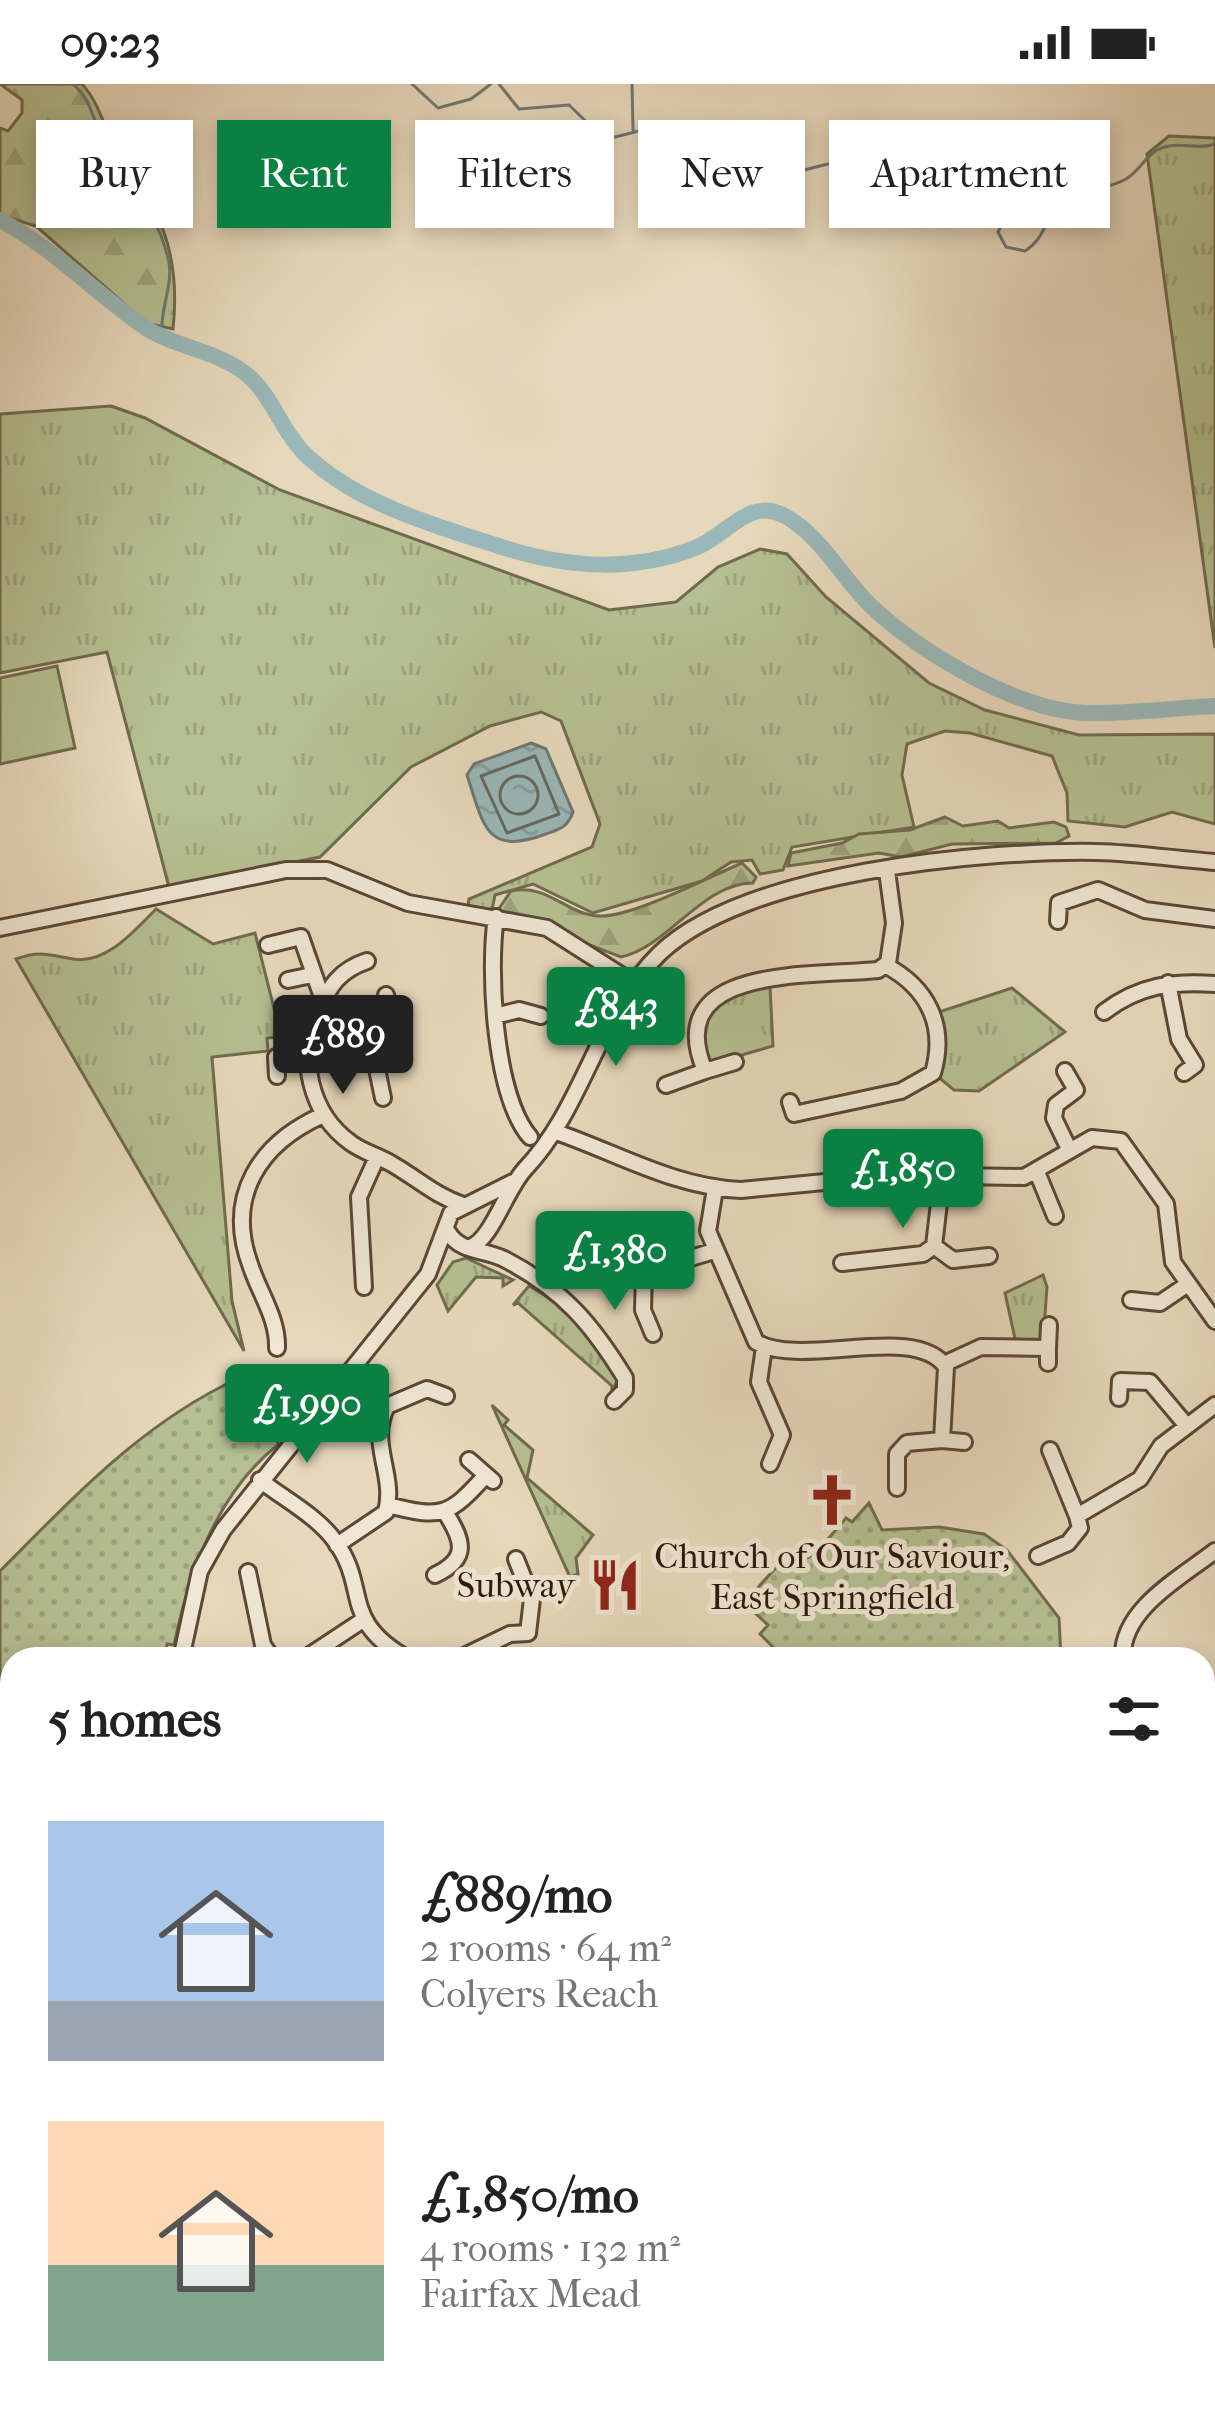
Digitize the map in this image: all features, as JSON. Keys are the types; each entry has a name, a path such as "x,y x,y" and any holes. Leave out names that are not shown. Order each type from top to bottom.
{"street":[{"path":"184,1647 200,1571 260,1480 428,1274 466,1247 483,1242 513,1182 556,1132 635,984 660,953 737,903 787,887 1069,852 1215,862"},
{"path":"0,928 307,868 327,870 408,903 547,928 635,984"},
{"path":"885,965 894,923 887,871"},
{"path":"1058,921 1054,900 1098,890 1145,910 1215,919"},
{"path":"496,916 489,963 495,1016 518,1119 530,1137"},
{"path":"268,945 301,937 323,1000"},
{"path":"367,962 336,978 311,1025 309,1076 323,1115 354,1146 432,1195 483,1210 507,1260"},
{"path":"705,1071 692,1033 699,1015 731,987 885,965 921,989 931,1007 938,1056 933,1073 901,1091 794,1114 790,1102"},
{"path":"288,980 312,975"},
{"path":"1103,1012 1114,995 1168,983 1215,984"},
{"path":"1168,983 1179,1039 1195,1065 1184,1072"},
{"path":"371,1040 392,1019 386,995"},
{"path":"495,1016 519,1010 541,1016"},
{"path":"311,1025 371,1040"},
{"path":"371,1040 383,1098"},
{"path":"277,1076 276,1057 308,1054"},
{"path":"667,1085 735,1062"},
{"path":"1065,1071 1076,1090 1056,1105 1054,1118 1070,1149"},
{"path":"278,1348 276,1328 248,1263 245,1194 266,1151 323,1115"},
{"path":"556,1132 622,1162 715,1189 897,1174 1013,1178 1037,1172 1092,1138 1121,1141 1166,1204 1173,1262 1215,1321"},
{"path":"364,1287 359,1197 377,1157"},
{"path":"1037,1172 1055,1216"},
{"path":"842,1263 923,1254 934,1246 942,1177"},
{"path":"428,1274 452,1213 513,1182"},
{"path":"715,1189 708,1231 714,1251 751,1336 764,1347 924,1349 944,1364"},
{"path":"432,1195 447,1229 466,1247 507,1260 582,1311 625,1378 625,1390 614,1401"},
{"path":"589,1231 644,1272"},
{"path":"934,1246 953,1260 989,1256"},
{"path":"644,1272 714,1251"},
{"path":"644,1272 643,1310 653,1334"},
{"path":"1131,1300 1160,1304 1188,1284"},
{"path":"944,1364 981,1347 1048,1356 1049,1325"},
{"path":"764,1347 759,1382 782,1436 770,1464"},
{"path":"942,1440 944,1364"},
{"path":"1119,1364 1119,1398"},
{"path":"1120,1381 1150,1382 1187,1426"},
{"path":"337,1545 386,1512 391,1493 377,1425 387,1406 427,1389 446,1396"},
{"path":"1077,1516 1140,1479 1161,1446 1215,1405"},
{"path":"897,1488 898,1454 907,1443 964,1442"},
{"path":"1038,1556 1076,1535 1077,1516 1050,1450"},
{"path":"388,1505 434,1516 446,1512 490,1478 469,1460"},
{"path":"260,1480 337,1545 363,1620 394,1647"},
{"path":"436,1575 454,1566 461,1555 462,1542 446,1512"},
{"path":"483,1647 510,1634 528,1633 532,1599 516,1559"},
{"path":"1124,1647 1124,1635 1138,1613 1211,1561"},
{"path":"248,1572 264,1647"},
{"path":"322,1647 363,1620"}],"green space":[{"path":"0,84 82,84 103,120 36,120 36,226 0,215 0,128 8,131 22,113 22,100"},
{"path":"1169,136 1215,138 1215,648 1147,154"},
{"path":"38,228 162,228 173,274 173,329 146,323"},
{"path":"111,406 145,418 280,490 609,610 676,602 718,567 760,549 787,554 826,597 929,683 985,710 1079,735 1215,734 1215,824 1172,812 1125,827 1068,821 1067,793 1052,756 970,733 945,731 907,744 902,775 914,827 792,847 783,870 760,874 752,860 731,862 702,881 593,913 533,884 495,895 492,910 468,906 469,899 592,847 600,824 561,721 541,712 490,726 411,767 320,857 169,887 107,652 0,673 0,414"},
{"path":"57,666 75,748 0,764 0,678"},
{"path":"945,817 963,826 998,821 1009,828 1054,822 1066,827 1069,836 1056,843 952,844 901,857 879,853 788,866 791,853 842,843 859,834 910,830"},
{"path":"742,863 756,877 753,883 717,893 654,941 621,957 498,910 511,891 524,890 577,911 614,915"},
{"path":"156,909 213,944 255,933 277,1020 288,1019 290,1036 267,1038 268,1051 212,1057 232,1301 244,1351 16,959 39,954 97,957 119,944"},
{"path":"770,987 773,1046 707,1065 702,1033 714,1009 738,994"},
{"path":"1012,988 1065,1032 979,1091 954,1090 937,1076 945,1054 936,1013"},
{"path":"466,1258 513,1280 503,1286 503,1278 476,1277 448,1311 437,1285 453,1262"},
{"path":"1043,1275 1047,1287 1043,1342 1016,1343 1005,1293"},
{"path":"529,1286 558,1304 590,1338 617,1381 612,1392 612,1386 518,1303 513,1305"},
{"path":"237,1379 279,1444 239,1485 209,1535 188,1589 174,1645 0,1647 0,1571 140,1440"},
{"path":"492,1405 508,1420 504,1425 533,1450 527,1478 593,1535 576,1558 578,1574 570,1577"},
{"path":"869,1503 882,1530 939,1527 984,1534 1007,1550 1059,1618 1060,1647 773,1647 760,1634 768,1625 744,1603 790,1552 800,1562 817,1552 846,1518 852,1522"}],"water":[{"path":"531,743 546,749 573,812 566,824 551,832 526,840 499,839 484,822 467,775 474,764"}],"waterway":[{"path":"73,84 151,214 165,246 170,272 162,337"},
{"path":"412,84 438,108 471,99 491,84"},
{"path":"499,84 519,109 569,105 599,134 615,137 643,130 666,139 709,139 745,149 788,174 836,162 857,190 871,198 929,187 978,217 1003,223 998,232 1006,247 1025,251 1057,208 1073,196 1126,179 1161,148 1215,144"},
{"path":"632,84 633,130"},
{"path":"0,220 39,244 146,328 245,373 304,453 349,487 400,512 532,555 602,565 672,556 706,543 748,515 771,511 808,533 891,624 943,660 1002,691 1061,710 1088,713 1215,706"}],"place":[{"name":"Church of Our Saviour, East Springfield","path":"832,1500"},
{"name":"Subway","path":"615,1585"}]}
